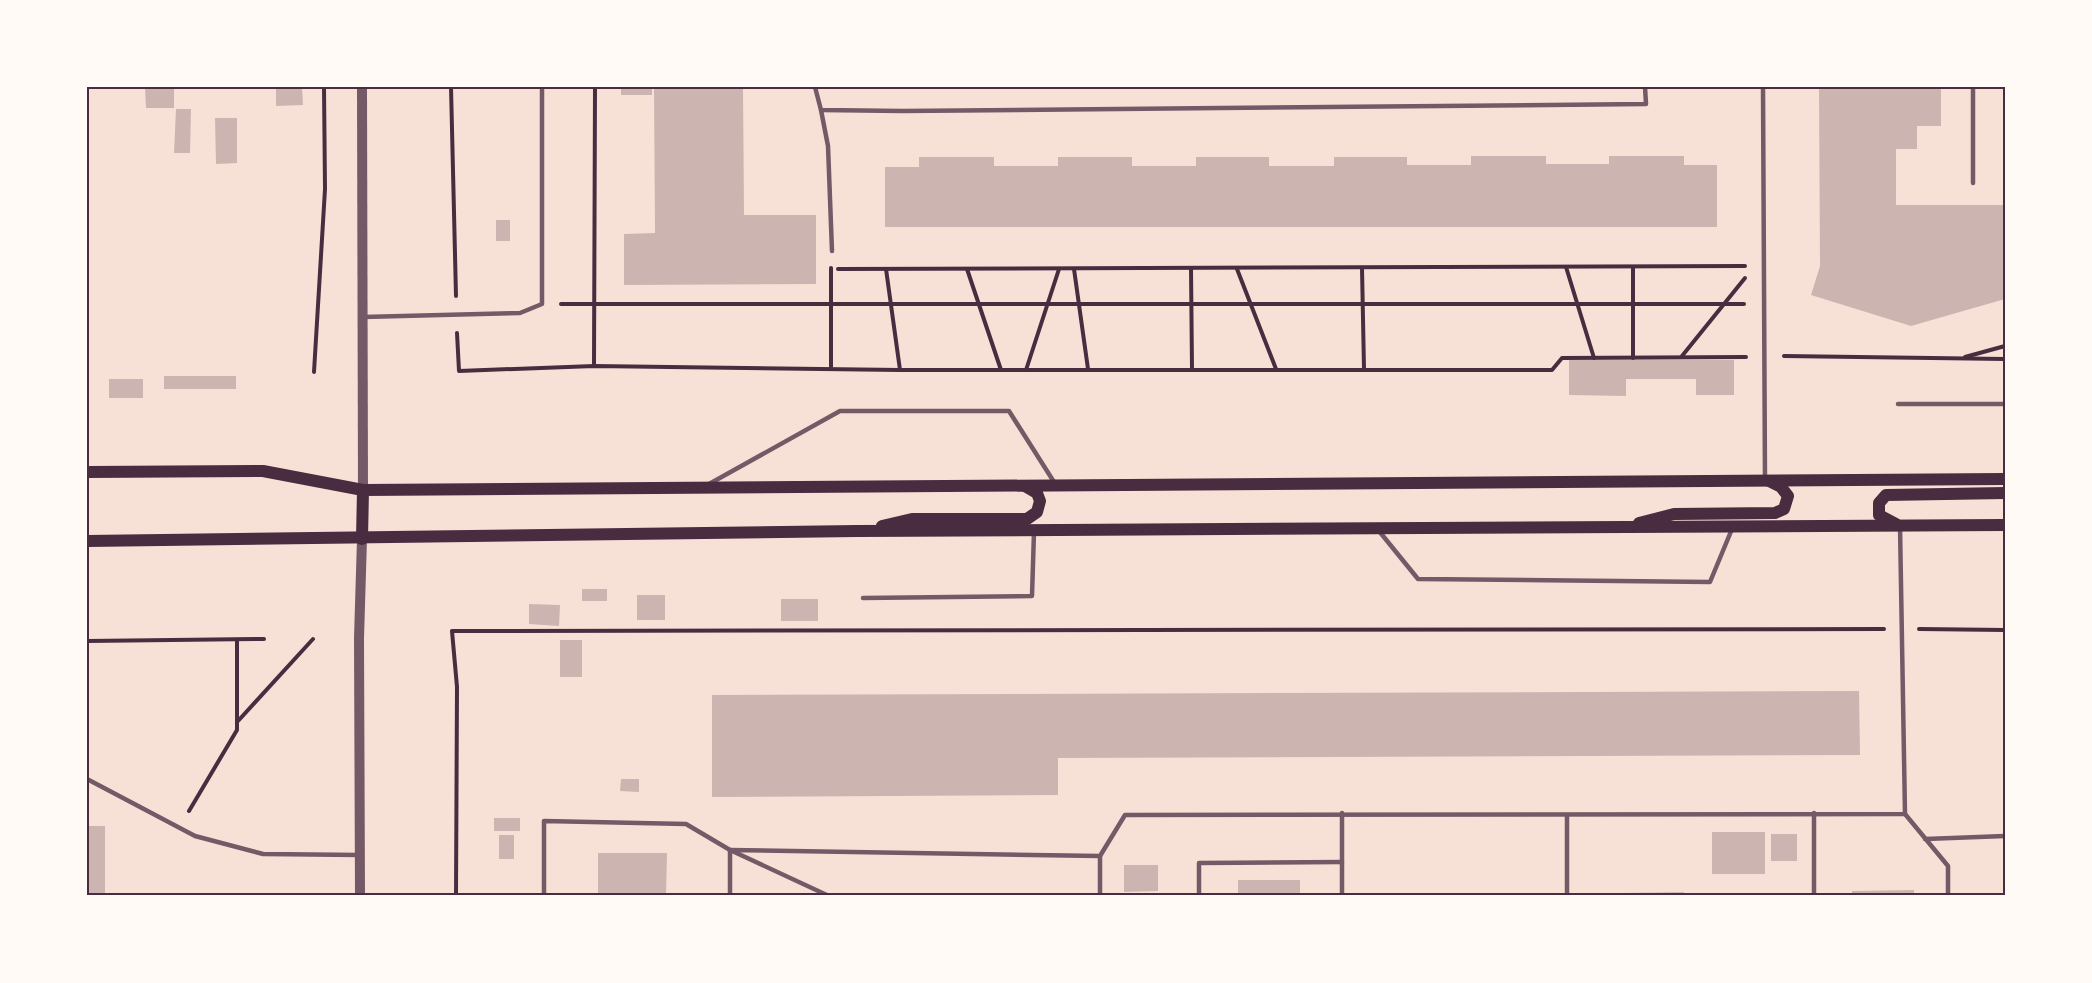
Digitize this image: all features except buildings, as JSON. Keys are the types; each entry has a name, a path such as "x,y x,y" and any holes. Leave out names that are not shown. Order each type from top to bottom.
{"main road":[{"path":"87,472 263,471 363,490 2005,479"},
{"path":"1623,528 1674,514 1775,513 1784,509 1788,496 1781,487 1765,480"},
{"path":"857,531 912,519 1027,519 1037,512 1040,501 1037,494 1030,488 1018,485"},
{"path":"362,539 363,490"},
{"path":"1899,526 1879,515 1879,503 1886,495 2005,493"},
{"path":"87,541 857,531 2005,525"}],"street":[{"path":"362,87 363,490"},
{"path":"360,896 362,539"}],"lane":[{"path":"363,317 520,313 542,304 542,87"},
{"path":"815,87 828,146 832,251"},
{"path":"821,110 1646,104 1645,87"},
{"path":"1763,87 1765,480"},
{"path":"1972,183 1973,87"},
{"path":"1898,404 2005,404"},
{"path":"705,487 840,411 1009,411 1055,485"},
{"path":"1899,526 1905,814 1948,866 1948,896"},
{"path":"1377,529 1418,579 1710,582 1733,527"},
{"path":"863,598 1032,596 1034,530"},
{"path":"87,779 195,836 263,854 360,855"},
{"path":"1342,813 1342,896"},
{"path":"1814,813 1814,896"},
{"path":"1100,896 1100,856 1125,815 1905,814"},
{"path":"1567,815 1567,896"},
{"path":"544,896 544,822 686,824 730,850 829,896"},
{"path":"1925,838 2005,836"},
{"path":"730,850 1100,856"},
{"path":"730,850 730,896"},
{"path":"1199,896 1199,863 1342,862"}],"path":[{"path":"314,372 325,189 324,87"},
{"path":"452,87 459,371 594,366 900,370 1552,370 1562,358 1764,356 2005,359"},
{"path":"594,366 595,87"},
{"path":"831,369 832,251"},
{"path":"831,269 1764,266"},
{"path":"1566,267 1594,358"},
{"path":"1633,267 1633,357"},
{"path":"1191,268 1192,369"},
{"path":"1237,268 1253,304 1276,369"},
{"path":"1362,268 1364,369"},
{"path":"886,269 900,370"},
{"path":"967,269 1001,370"},
{"path":"1026,370 1059,269"},
{"path":"1074,269 1088,369"},
{"path":"1682,357 1748,273"},
{"path":"542,304 1764,304"},
{"path":"1958,359 2005,346"},
{"path":"456,896 457,687 453,631 2005,630"},
{"path":"87,641 264,639"},
{"path":"237,721 313,639"},
{"path":"179,827 237,730 237,640"}]}
